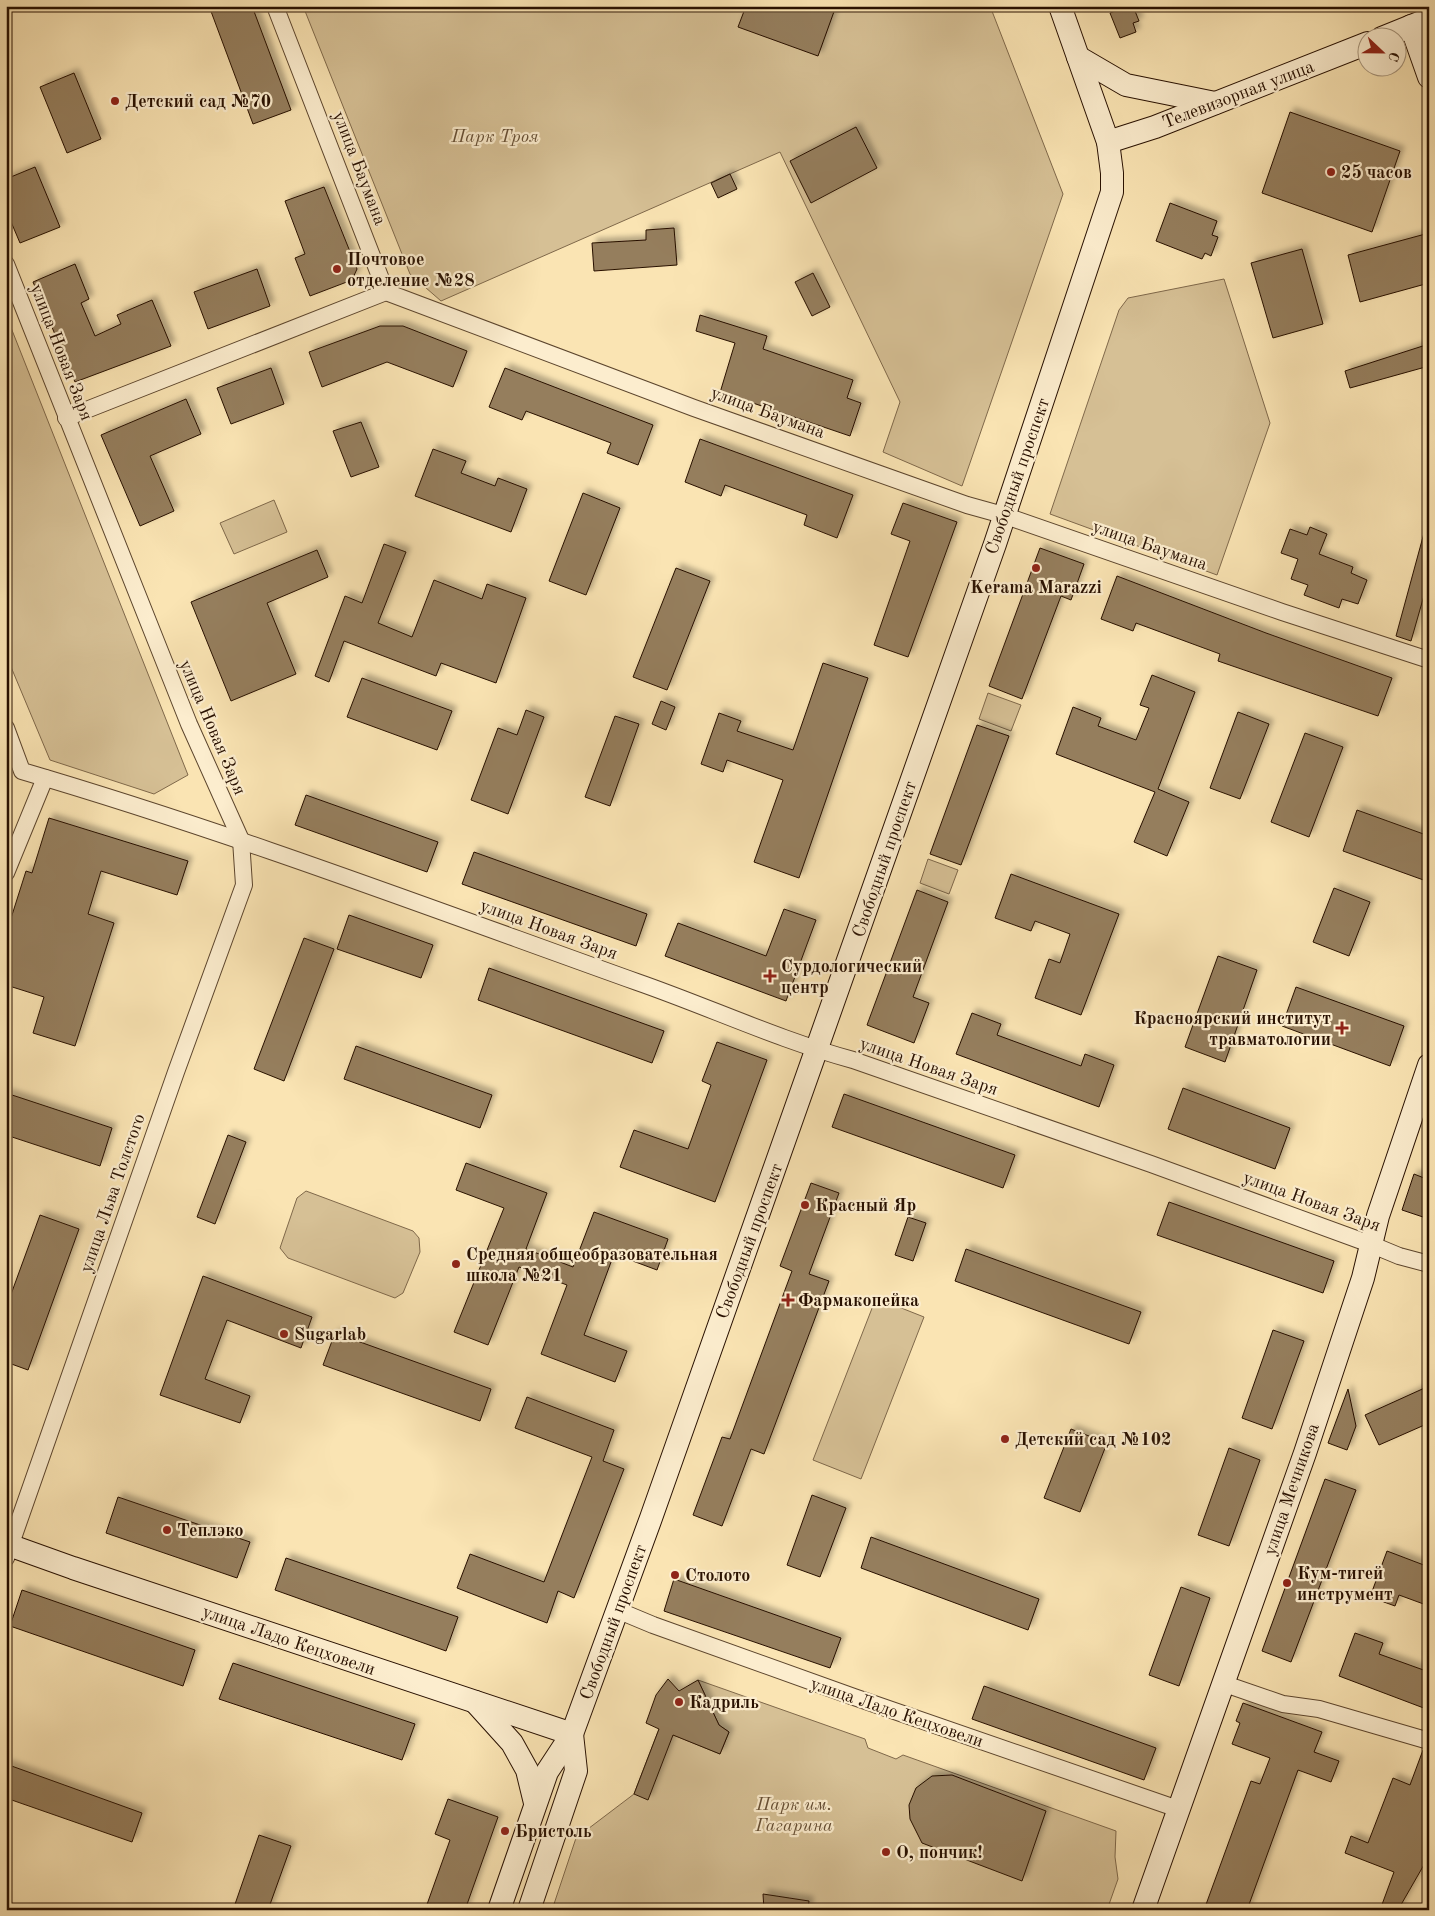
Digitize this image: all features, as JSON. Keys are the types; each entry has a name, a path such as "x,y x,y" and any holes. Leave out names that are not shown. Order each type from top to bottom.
{"main road":[{"name":"Свободный проспект","path":"499,1910 547,1772 572,1734 651,1518 1003,515 1112,192 1112,173 1108,142 1060,6"},
{"path":"1406,28 1420,22 1429,77"},
{"name":"Телевизорная улица","path":"1108,142 1154,127 1358,47"},
{"path":"1078,57 1126,85 1215,102"},
{"name":"улица Мечникова","path":"1143,1910 1305,1453 1363,1278 1370,1244 1429,1065"},
{"name":"улица Ладо Кецховели","path":"8,1549 572,1734"},
{"path":"474,1702 512,1743 527,1770 535,1803"},
{"name":"Свободный проспект","path":"529,1910 576,1771 572,1734"}],"street":[{"name":"улица Баумана","path":"275,6 386,292 694,408 967,504 1282,612 1429,660"},
{"name":"улица Новая Заря","path":"6,264 189,724 240,840 640,983 816,1050 862,1063 1151,1164 1399,1256 1429,1264"},
{"path":"66,418 386,292"},
{"path":"6,728 22,771 62,782 240,840"},
{"path":"6,872 45,778"},
{"name":"улица Льва Толстого","path":"8,1549 244,885 240,840"},
{"name":"улица Ладо Кецховели","path":"617,1610 653,1625 845,1694 1178,1809"},
{"path":"1222,1683 1283,1704 1319,1709 1429,1741"}],"green space":[{"name":"Парк Троя","path":"303,6 990,6 1063,194 962,486 883,452 900,402 780,152 441,301 410,274"},
{"path":"1224,279 1270,423 1217,575 1050,514 1119,310 1128,298"},
{"path":"6,315 188,775 154,794 50,760 6,655"},
{"path":"274,500 287,532 234,554 220,523"},
{"path":"988,693 1021,705 1011,731 979,719"},
{"path":"928,859 958,870 949,894 920,883"},
{"path":"306,1191 413,1231 419,1238 420,1252 403,1293 395,1298 288,1258 280,1248 297,1198"},
{"path":"876,1298 924,1317 861,1479 813,1460"},
{"name":"Парк им. Гагарина","path":"698,1680 865,1739 868,1748 896,1759 903,1755 1116,1831 1115,1857 1118,1879 1107,1910 552,1910 576,1838 634,1794 659,1729 720,1754 729,1732 719,1725"}],"building":[{"path":"209,6 252,6 291,110 253,124"},
{"path":"746,6 836,6 818,56 738,27"},
{"path":"1133,6 1139,21 1133,23 1136,32 1120,38 1110,13"},
{"path":"74,73 101,139 67,153 40,87"},
{"name":"25 часов","path":"1290,112 1400,151 1372,232 1262,193"},
{"path":"856,127 877,168 811,203 790,161"},
{"path":"35,167 60,227 20,243 6,210 6,179"},
{"path":"730,174 737,189 718,198 711,183"},
{"path":"324,187 357,269 352,280 310,296 295,258 305,254 285,201"},
{"path":"1170,203 1217,221 1212,235 1218,237 1211,256 1205,253 1202,259 1156,241"},
{"path":"674,228 677,265 594,271 592,243 646,240 646,230"},
{"path":"1429,233 1429,283 1360,302 1348,255"},
{"path":"1302,249 1323,324 1273,338 1251,263"},
{"path":"75,264 89,299 81,303 95,336 121,324 117,315 152,300 171,346 75,382 33,282"},
{"path":"257,269 270,306 208,329 194,292"},
{"path":"813,273 830,307 812,316 795,282"},
{"path":"700,315 767,336 763,349 853,380 847,398 861,403 850,436 747,401 746,404 719,396 735,343 696,331"},
{"path":"380,326 403,326 467,351 453,387 387,362 322,387 309,352"},
{"path":"1429,344 1429,366 1350,388 1345,371"},
{"path":"271,368 284,404 231,424 217,388"},
{"path":"505,368 653,425 638,465 607,453 611,443 526,411 522,420 489,407"},
{"path":"186,399 201,434 150,456 174,511 140,526 101,435"},
{"path":"361,422 379,467 351,477 333,431"},
{"path":"700,439 853,495 837,538 804,525 807,515 725,485 721,496 685,482"},
{"path":"433,449 466,461 461,473 495,486 498,478 527,489 511,532 415,496"},
{"path":"583,493 620,508 586,595 549,581"},
{"path":"903,503 957,522 908,657 874,645 910,541 891,534"},
{"path":"1310,527 1327,534 1319,554 1353,567 1351,573 1367,580 1358,604 1342,599 1339,608 1304,595 1308,585 1291,579 1298,559 1281,553 1290,529 1307,535"},
{"path":"1424,533 1429,533 1429,578 1411,641 1396,636"},
{"path":"384,544 406,552 378,623 412,637 434,580 482,599 487,584 526,598 496,683 441,663 436,676 344,641 329,682 315,676 345,596 362,603"},
{"path":"1040,548 1084,564 1071,600 1061,596 1022,699 989,686"},
{"path":"317,550 328,577 267,603 296,674 231,701 191,602"},
{"path":"676,568 710,581 667,690 633,677"},
{"path":"1117,576 1266,633 1392,678 1378,716 1218,661 1220,654 1136,623 1133,631 1101,619"},
{"path":"823,663 868,678 799,878 754,862 783,780 727,760 723,772 701,764 719,713 741,721 737,731 793,750"},
{"path":"1152,675 1195,692 1158,789 1189,802 1167,856 1134,842 1155,792 1056,754 1073,707 1101,718 1098,726 1136,740 1149,708 1140,705"},
{"path":"362,678 452,711 437,750 347,717"},
{"path":"661,701 675,707 666,730 652,724"},
{"path":"526,710 544,717 508,814 471,800 498,728 517,735"},
{"path":"1238,712 1269,724 1240,799 1210,788"},
{"path":"615,716 639,724 610,806 585,797"},
{"path":"977,725 1009,736 961,865 930,854"},
{"path":"1305,733 1343,747 1309,837 1271,822"},
{"path":"306,795 438,842 427,872 295,825"},
{"path":"1357,810 1429,836 1429,882 1343,851"},
{"path":"49,818 188,861 177,895 101,871 88,914 114,923 75,1046 33,1033 44,997 6,985 6,934 26,871 32,873"},
{"path":"474,852 647,914 636,946 462,884"},
{"path":"1011,874 1119,914 1081,1015 1035,998 1049,959 1060,963 1070,934 1035,921 1031,931 995,918"},
{"path":"1334,888 1370,902 1349,956 1313,942"},
{"path":"917,890 948,902 913,997 929,1003 914,1043 867,1025"},
{"path":"784,909 816,920 786,1001 665,956 678,923 766,956"},
{"path":"349,915 433,945 421,978 337,949"},
{"path":"304,938 334,949 284,1081 254,1069"},
{"path":"1218,956 1257,970 1225,1062 1185,1047"},
{"path":"489,968 664,1031 652,1063 478,1000"},
{"path":"1296,987 1404,1026 1390,1066 1282,1026"},
{"path":"972,1013 1001,1024 997,1035 1081,1066 1085,1054 1114,1065 1099,1107 956,1054"},
{"path":"717,1042 767,1060 715,1202 620,1167 634,1130 688,1149 711,1085 702,1081"},
{"path":"356,1046 492,1095 480,1128 344,1079"},
{"path":"1183,1088 1290,1128 1275,1169 1168,1129"},
{"path":"6,1093 112,1128 100,1166 6,1135"},
{"path":"844,1094 1015,1155 1003,1188 832,1127"},
{"path":"228,1135 246,1142 215,1224 197,1217"},
{"path":"466,1163 547,1193 526,1249 573,1267 594,1212 668,1239 657,1270 614,1254 584,1335 627,1351 615,1382 541,1354 567,1285 519,1267 488,1345 454,1332 504,1208 456,1190"},
{"path":"1414,1174 1429,1180 1429,1219 1402,1210"},
{"path":"811,1183 839,1193 809,1274 829,1281 764,1454 751,1449 722,1526 693,1515 722,1437 730,1439 792,1271 780,1266"},
{"path":"1169,1202 1334,1261 1323,1293 1157,1235"},
{"path":"40,1215 79,1229 28,1370 6,1362 6,1308"},
{"path":"908,1217 926,1223 913,1261 895,1255"},
{"path":"966,1249 1141,1312 1129,1344 955,1281"},
{"path":"203,1276 312,1317 301,1348 227,1320 205,1379 250,1396 240,1423 160,1395"},
{"path":"1273,1330 1304,1341 1272,1429 1242,1418"},
{"path":"335,1333 491,1389 480,1421 323,1365"},
{"path":"1429,1386 1429,1423 1379,1445 1365,1415"},
{"path":"1348,1389 1356,1426 1347,1450 1328,1443"},
{"path":"527,1397 614,1430 603,1461 624,1469 574,1598 558,1591 547,1623 457,1588 470,1554 544,1582 592,1457 515,1428"},
{"path":"1071,1429 1107,1443 1080,1512 1044,1498"},
{"path":"1229,1448 1260,1460 1229,1546 1198,1535"},
{"path":"1325,1479 1356,1490 1291,1662 1262,1651"},
{"path":"812,1495 846,1508 820,1577 787,1565"},
{"path":"118,1497 250,1542 237,1578 106,1533"},
{"path":"871,1537 1039,1599 1028,1630 861,1568"},
{"path":"1387,1551 1429,1567 1429,1606 1399,1595 1395,1606 1370,1597"},
{"path":"286,1558 458,1617 446,1651 275,1590"},
{"path":"674,1579 841,1638 830,1668 664,1611"},
{"path":"1181,1587 1210,1598 1179,1686 1149,1675"},
{"path":"22,1590 195,1650 183,1686 10,1626"},
{"path":"1355,1633 1383,1643 1379,1654 1429,1672 1429,1710 1339,1676"},
{"path":"233,1663 415,1724 402,1760 219,1699"},
{"path":"668,1679 679,1691 698,1680 719,1725 729,1732 720,1754 673,1735 648,1800 634,1794 659,1729 646,1723 656,1695"},
{"path":"984,1686 1156,1748 1144,1780 972,1719"},
{"path":"1243,1703 1322,1732 1314,1752 1339,1761 1331,1782 1298,1770 1247,1910 1204,1910 1251,1781 1260,1784 1270,1758 1232,1744 1240,1723 1236,1721"},
{"path":"1423,1750 1429,1751 1429,1856 1398,1910 1380,1910 1394,1872 1345,1853 1351,1836 1368,1843 1393,1778 1410,1785"},
{"path":"6,1764 142,1813 132,1842 6,1798"},
{"path":"952,1775 1046,1811 1022,1881 922,1843 910,1819 909,1805 916,1788 932,1776"},
{"path":"448,1799 498,1817 465,1910 425,1910 450,1840 435,1834"},
{"path":"259,1835 291,1846 268,1910 233,1910"},
{"path":"763,1894 809,1901 808,1910 764,1910"}],"place":[{"name":"Детский сад №70","path":"115,101"},
{"name":"25 часов","path":"1331,172"},
{"name":"Почтовое отделение №28","path":"337,269"},
{"name":"Kerama Marazzi","path":"1036,568"},
{"name":"Сурдологический центр","path":"770,976"},
{"name":"Красноярский институт травматологии","path":"1342,1028"},
{"name":"Красный Яр","path":"805,1205"},
{"name":"Средняя общеобразовательная школа №21","path":"456,1264"},
{"name":"Фармакопейка","path":"788,1300"},
{"name":"Sugarlab","path":"284,1334"},
{"name":"Детский сад №102","path":"1005,1439"},
{"name":"Теплэко","path":"167,1530"},
{"name":"Столото","path":"675,1575"},
{"name":"Кум-тигей инструмент","path":"1287,1583"},
{"name":"Кадриль","path":"679,1702"},
{"name":"Бристоль","path":"505,1831"},
{"name":"О, пончик!","path":"886,1852"}]}
